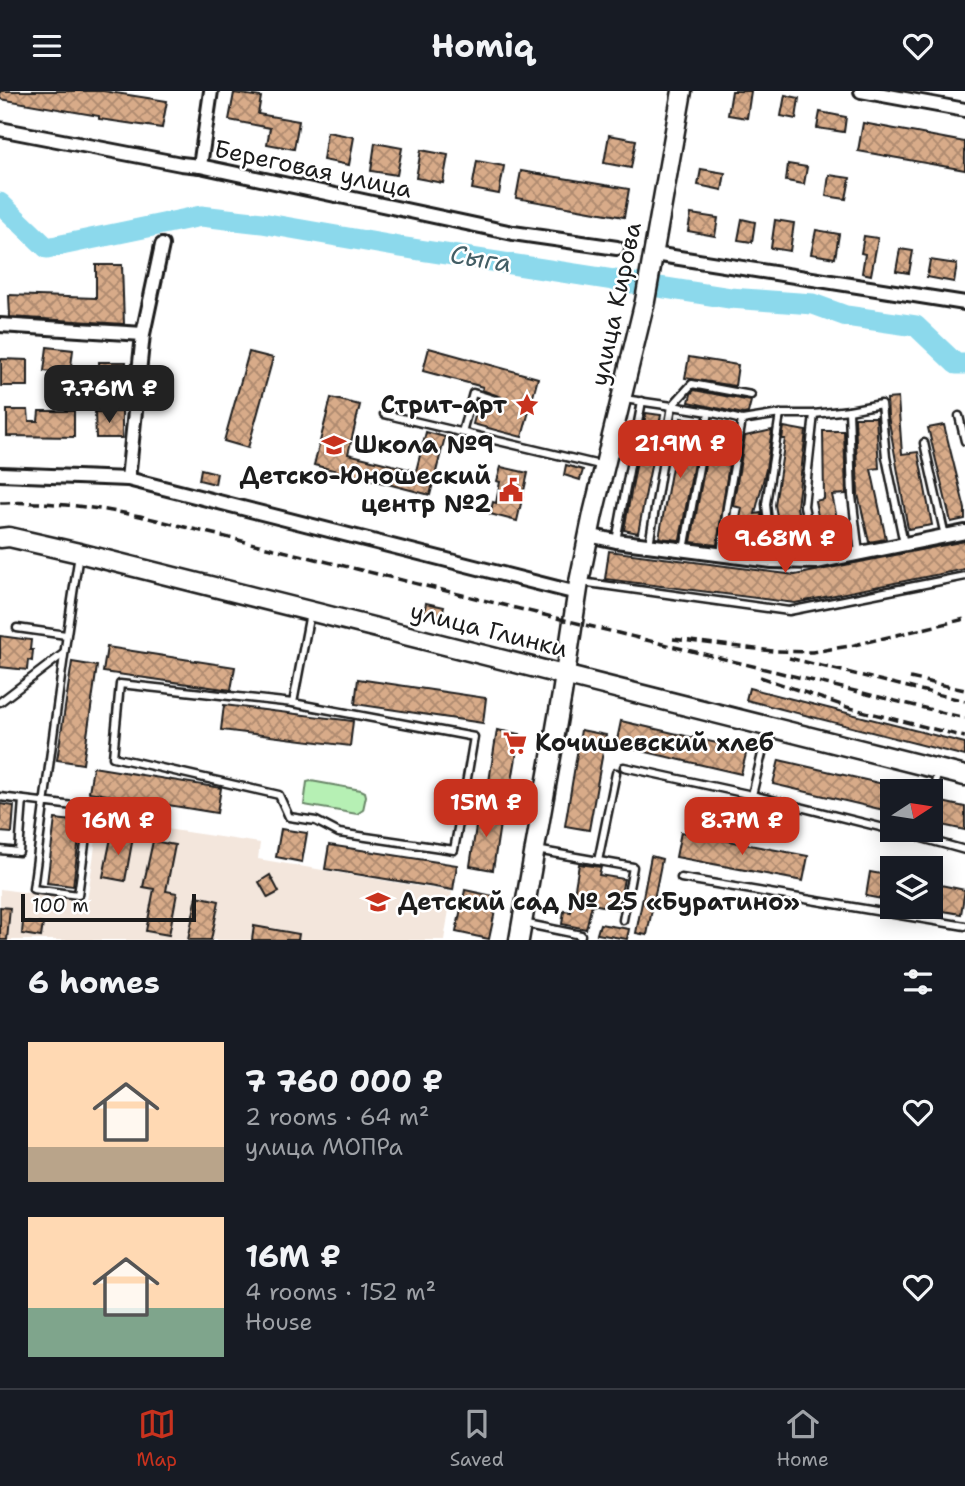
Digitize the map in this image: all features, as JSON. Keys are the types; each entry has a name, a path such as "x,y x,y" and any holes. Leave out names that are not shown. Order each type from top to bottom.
{"main road":[{"name":"улица Кирова","path":"520,931 588,535 645,301 682,91"},
{"name":"улица Глинки","path":"0,538 9,537 79,553 965,776"}],"street":[{"path":"200,166 211,91"},
{"path":"861,91 965,110"},
{"name":"Береговая улица","path":"0,129 200,166 513,233 617,248"},
{"path":"128,479 143,334 162,245"},
{"path":"653,254 965,303"},
{"path":"0,325 143,334"},
{"path":"0,474 128,479 578,587"},
{"path":"588,535 772,561 816,562 965,532"}],"lane":[{"path":"649,545 672,406 691,384 751,395"},
{"path":"462,432 473,393 496,400"},
{"path":"621,398 742,420 780,414 849,410 881,404 886,457 904,544"},
{"path":"616,541 642,401"},
{"path":"849,410 852,496 859,553"},
{"path":"684,550 709,412"},
{"path":"384,414 604,467"},
{"path":"772,561 766,504 780,414"},
{"path":"814,414 804,506 816,562"},
{"path":"959,416 965,441"},
{"path":"722,555 742,420"},
{"path":"924,443 945,536"},
{"path":"0,797 43,802 90,809 78,895 33,889 43,802 79,553"},
{"path":"578,587 789,611 965,576"},
{"path":"293,703 310,611"},
{"path":"17,628 66,635"},
{"path":"0,702 64,655"},
{"path":"120,684 293,703 474,737 454,850 339,833 316,821 289,817 279,795 113,757 120,684"},
{"path":"752,795 768,727"},
{"path":"624,767 880,827"},
{"path":"936,779 938,769"},
{"path":"598,861 616,773"},
{"path":"466,790 542,805"},
{"path":"0,850 19,852 23,800"},
{"path":"936,842 965,850"},
{"path":"535,849 633,867 623,920"},
{"path":"681,878 965,926"},
{"path":"520,931 581,935 580,940"}],"shaded area":[{"path":"99,819 260,843 258,859 452,892 444,940 0,940 0,889 87,901"}],"green space":[{"path":"307,782 365,792 363,810 357,814 304,805"}],"building":[{"path":"0,91 103,91 167,101 162,128 99,119 99,116 0,99"},
{"path":"732,91 751,91 747,118 728,115"},
{"path":"234,93 261,97 258,114 299,121 294,149 267,144 270,128 229,120"},
{"path":"785,95 799,98 796,119 781,116"},
{"path":"820,112 846,117 844,132 817,128"},
{"path":"863,123 965,142 965,170 858,151"},
{"path":"327,132 354,137 349,165 323,160"},
{"path":"609,135 636,140 631,168 604,163"},
{"path":"375,143 402,148 397,175 371,171"},
{"path":"421,150 448,155 443,183 416,178"},
{"path":"477,161 504,166 499,194 472,189"},
{"path":"788,164 807,167 804,184 786,181"},
{"path":"701,169 725,173 722,190 698,185"},
{"path":"521,171 629,189 624,217 516,198"},
{"path":"829,175 850,178 846,199 826,196"},
{"path":"691,214 718,218 715,236 688,231"},
{"path":"742,219 755,222 752,242 738,240"},
{"path":"775,220 794,223 790,251 771,248"},
{"path":"816,230 839,234 835,258 811,254"},
{"path":"864,236 878,238 871,275 862,273"},
{"path":"900,249 913,251 909,273 896,271"},
{"path":"930,260 957,264 954,282 927,277"},
{"path":"96,265 122,265 124,324 10,317 9,295 96,298"},
{"path":"47,347 73,350 70,374 44,371"},
{"path":"429,348 538,378 522,437 473,424 479,401 497,406 501,397 482,390 483,387 423,371"},
{"path":"249,352 273,358 248,448 224,441"},
{"path":"689,357 738,365 735,386 685,378"},
{"path":"1,359 28,360 28,386 1,386"},
{"path":"99,362 126,362 126,388 100,388"},
{"path":"694,390 751,401 748,413 689,402"},
{"name":"Школа №9","path":"331,398 360,405 348,454 416,471 426,432 445,437 430,495 314,465"},
{"path":"898,398 902,454 918,452 932,525 908,529 888,416 887,399"},
{"path":"7,410 28,410 29,421 38,421 39,411 74,411 74,437 7,436"},
{"path":"95,412 122,412 122,438 96,438"},
{"path":"646,413 661,415 638,533 624,530"},
{"path":"855,417 876,417 879,468 871,469 886,539 869,542 858,494"},
{"path":"681,418 701,424 680,540 659,538"},
{"path":"944,425 965,509 965,519 951,522 928,428"},
{"path":"712,426 734,430 717,545 691,542"},
{"path":"784,427 806,431 797,507 805,551 795,553 784,553 775,505 785,439 782,439"},
{"path":"772,430 755,514 761,513 762,523 758,548 735,544 742,508 733,506 745,436"},
{"path":"823,431 844,431 846,494 832,495 843,547 825,550 815,501 824,499"},
{"path":"566,465 583,470 580,480 564,475"},
{"name":"Детско-Юношеский центр №2","path":"501,467 528,473 517,521 490,514 493,502 496,503"},
{"path":"201,469 217,473 215,484 199,480"},
{"path":"965,541 965,569 795,603 605,579 609,551 795,575"},
{"path":"426,603 444,607 441,618 424,614"},
{"path":"0,636 31,640 32,661 28,660 27,670 0,667"},
{"path":"107,647 235,667 231,690 103,672"},
{"path":"72,662 97,666 83,764 57,760"},
{"path":"358,679 486,698 483,723 355,704"},
{"path":"749,688 965,743 965,756 746,700"},
{"path":"224,705 353,721 350,746 221,730"},
{"path":"621,721 747,750 741,774 616,745"},
{"path":"497,730 520,734 510,793 488,788"},
{"path":"581,730 606,735 589,830 565,826"},
{"path":"779,760 880,783 880,809 773,784"},
{"path":"93,767 221,788 217,813 89,792"},
{"path":"943,802 965,807 965,830 943,825"},
{"path":"0,804 14,806 12,833 0,832"},
{"path":"479,807 502,811 493,870 470,866"},
{"path":"55,819 81,822 73,886 47,883"},
{"path":"281,829 307,833 302,862 276,857"},
{"path":"681,832 808,856 803,881 676,857"},
{"path":"112,833 133,837 125,881 103,877"},
{"path":"153,841 175,845 166,891 177,893 169,935 146,931 154,889 143,887"},
{"path":"329,845 457,865 453,890 325,869"},
{"path":"651,856 662,859 647,935 636,933"},
{"path":"579,864 601,867 599,875 624,879 618,909 592,904 586,929 562,924 564,911 571,912"},
{"path":"870,872 880,874 880,899 866,896"},
{"path":"270,875 279,892 268,898 259,882"},
{"path":"943,885 965,890 961,914 943,911"},
{"path":"465,890 498,897 489,939 456,932"},
{"path":"197,896 219,901 211,940 188,940"},
{"path":"0,907 10,908 7,940 0,940"},
{"path":"23,922 43,924 41,937 22,934"},
{"path":"600,924 629,929 627,939 597,934"},
{"path":"254,926 299,934 298,940 252,940"}],"waterway":[{"name":"Сыга","path":"0,203 47,248 201,216 262,223 730,298 813,304 846,316 916,326 956,364 965,364"}],"railway":[{"path":"0,503 70,505 140,516 965,718"},
{"path":"673,639 773,651 812,652 850,646 965,619"},
{"path":"789,658 965,701"},
{"path":"760,677 850,708 965,737"},
{"path":"910,678 965,690"}],"place":[{"name":"Стрит-арт","path":"527,405"},
{"name":"Школа №9","path":"334,445"},
{"name":"Детско-Юношеский центр №2","path":"511,490"},
{"name":"Кочишевский хлеб","path":"515,743"},
{"name":"Детский сад № 25 «Буратино»","path":"378,902"}]}
